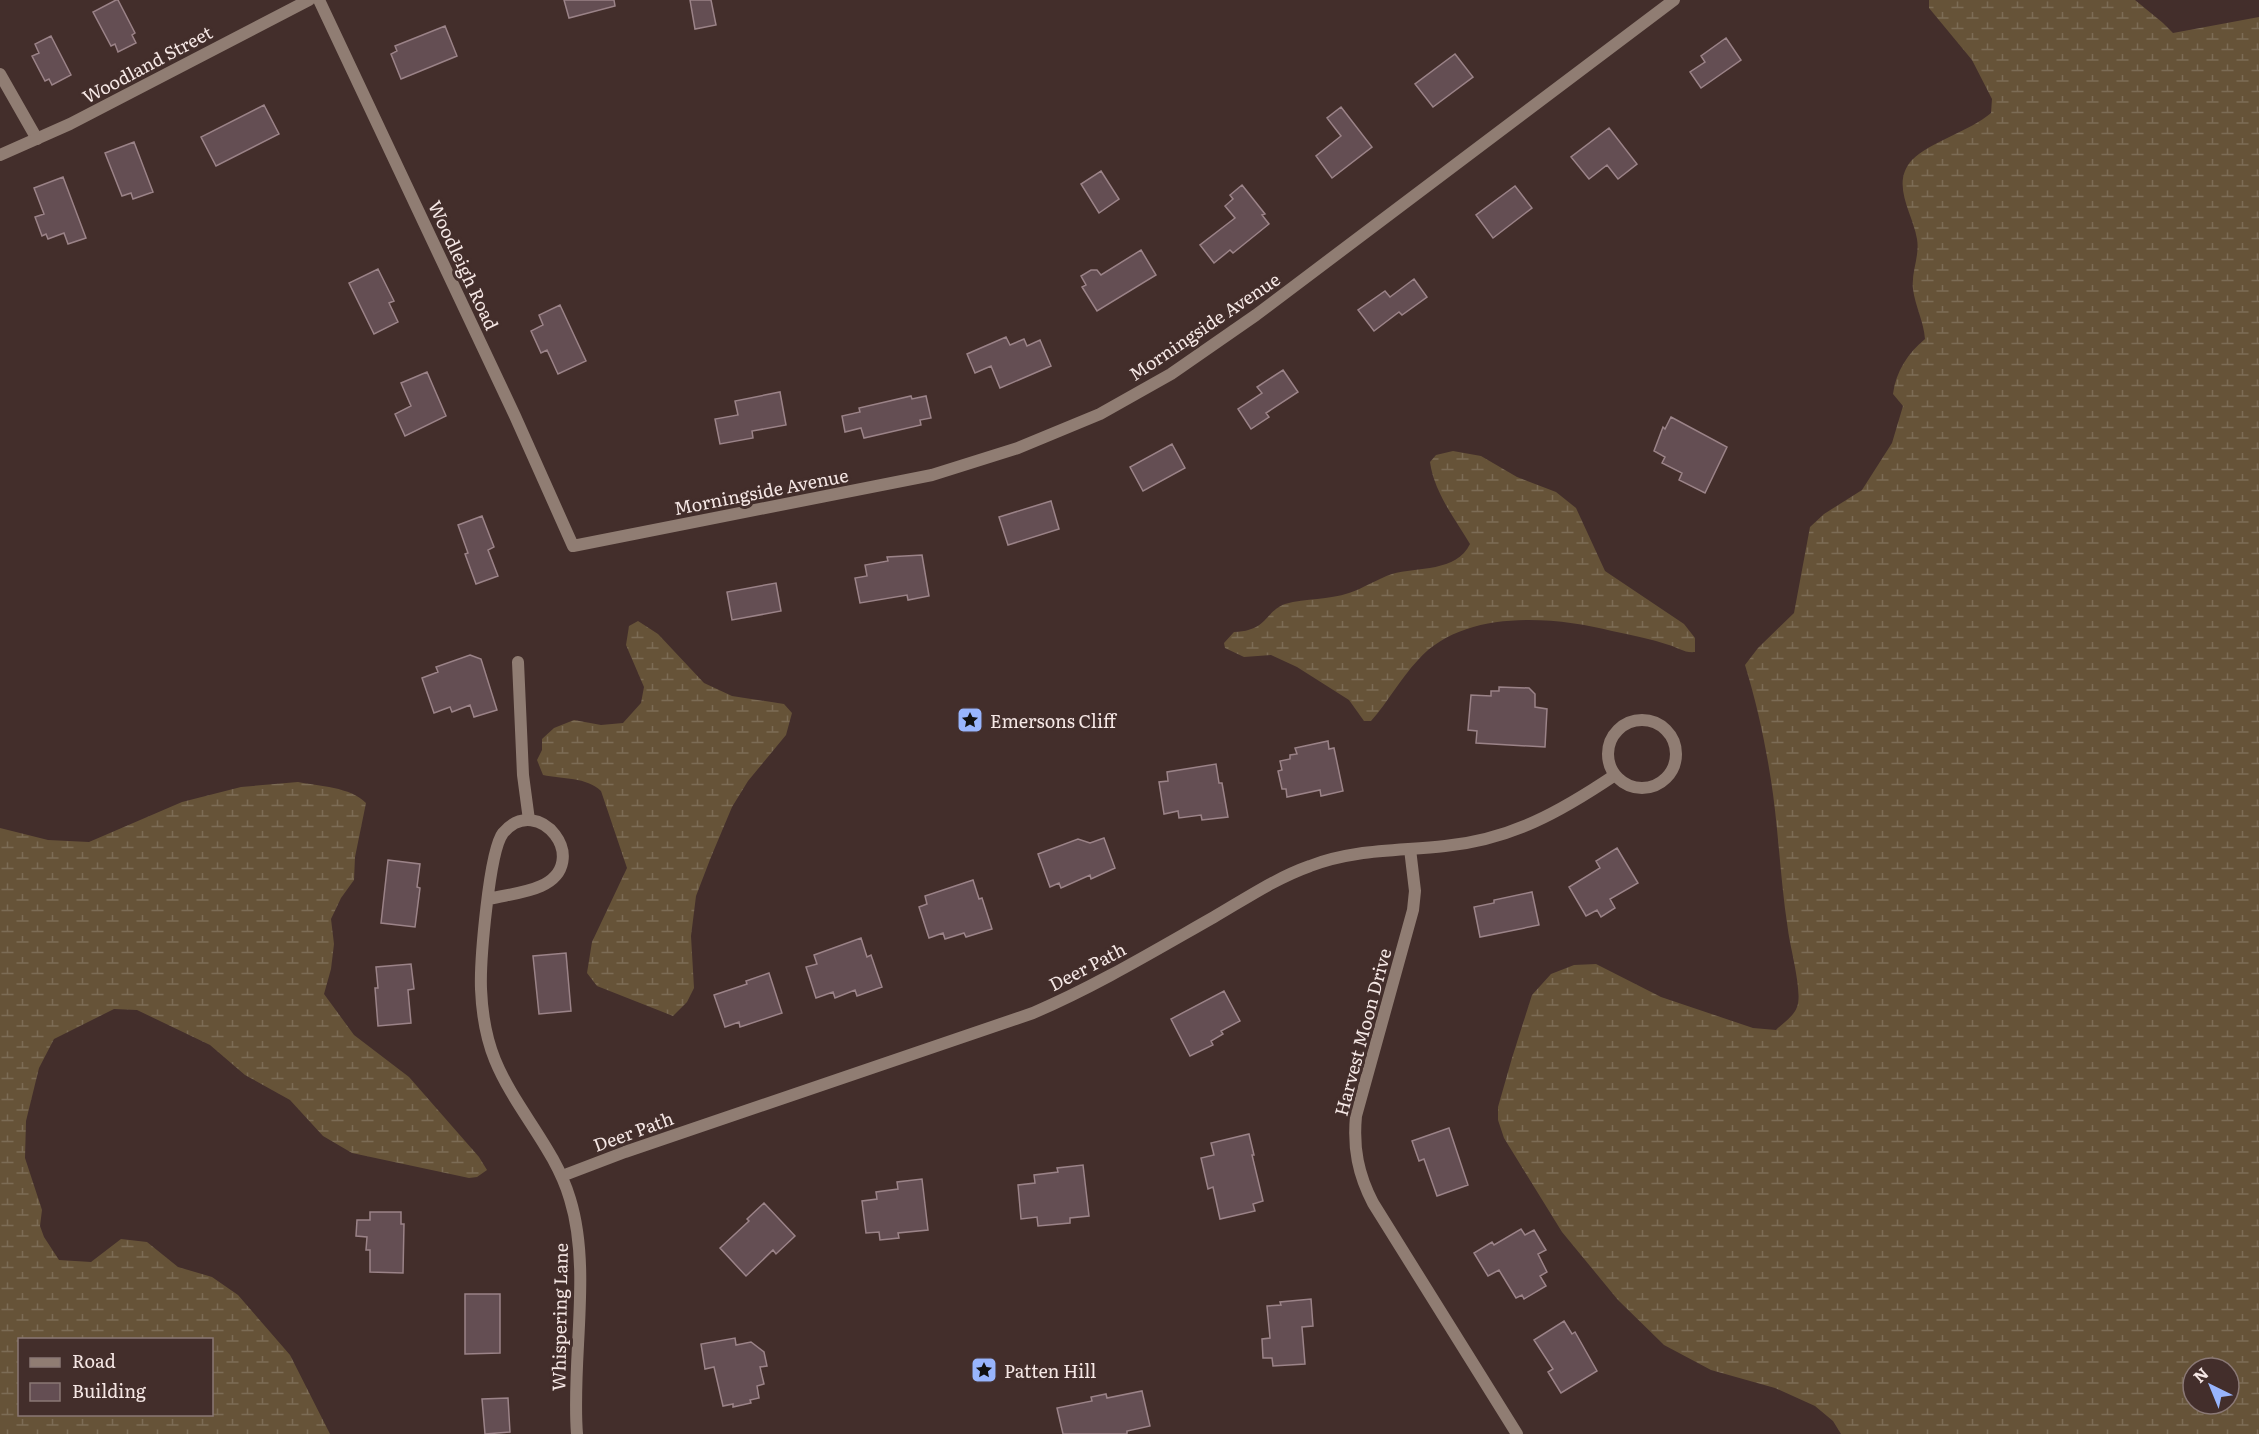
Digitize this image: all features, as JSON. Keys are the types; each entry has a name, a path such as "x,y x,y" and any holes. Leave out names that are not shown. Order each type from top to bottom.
{"street":[{"name":"Woodland Street","path":"0,155 37,140 309,0"},
{"name":"Woodleigh Road","path":"320,0 515,416 573,546"},
{"name":"Morningside Avenue","path":"573,546 932,475 1018,448 1100,414 1171,374 1256,315 1674,0"},
{"path":"0,74 37,140"},
{"path":"489,899 542,886 552,879 562,861 559,838 543,824 529,820 523,776 518,662"},
{"path":"1646,719 1668,731 1675,741 1675,765 1670,774 1661,782 1646,788 1634,787 1615,775 1609,764 1608,747 1612,736 1625,724 1646,719"},
{"name":"Deer Path","path":"562,1176 625,1152 1033,1013 1093,987 1256,893 1310,866 1336,857 1367,852 1465,843 1503,835 1555,814 1615,775"},
{"name":"Whispering Lane","path":"529,820 513,825 503,833 495,856 481,958 482,1011 494,1059 562,1176 571,1201 580,1263 575,1407 577,1434"},
{"name":"Harvest Moon Drive","path":"1410,849 1415,891 1413,910 1356,1116 1354,1136 1356,1159 1362,1181 1373,1203 1517,1434"}],"green space":[{"path":"1929,0 2135,0 2173,33 2259,17 2259,1434 1841,1434 1833,1421 1815,1406 1775,1388 1711,1370 1664,1345 1618,1300 1562,1232 1504,1138 1498,1120 1498,1107 1532,995 1551,974 1574,965 1596,964 1661,997 1753,1028 1776,1030 1796,1010 1797,981 1789,938 1771,778 1758,713 1745,665 1758,648 1794,613 1810,527 1824,514 1862,490 1892,443 1903,406 1893,394 1897,378 1908,356 1925,339 1913,289 1918,245 1905,199 1903,179 1912,160 1920,154 1991,113 1992,99 1972,60 1929,8"},
{"path":"1453,451 1481,456 1517,477 1556,492 1576,508 1605,571 1684,624 1695,638 1695,652 1634,636 1563,622 1537,620 1484,624 1459,632 1437,643 1412,667 1371,721 1364,721 1349,700 1297,667 1271,655 1244,657 1225,648 1224,643 1234,632 1245,631 1260,625 1278,607 1285,604 1341,595 1392,574 1436,567 1456,560 1470,544 1440,495 1430,462 1436,455"},
{"path":"638,621 658,634 704,683 732,696 784,704 792,713 786,735 748,781 732,807 711,857 696,896 691,936 694,988 687,1002 673,1016 597,986 587,973 592,942 627,868 601,791 582,781 543,775 537,760 542,750 542,739 554,728 574,720 601,725 623,723 641,703 644,687 626,645 629,626"},
{"path":"298,782 343,790 366,803 355,857 354,880 341,898 331,919 334,944 331,969 324,994 354,1035 409,1077 479,1157 487,1170 477,1177 469,1178 352,1153 323,1136 290,1100 245,1075 210,1045 137,1010 114,1009 54,1039 39,1068 26,1121 25,1158 42,1210 40,1226 44,1237 59,1260 91,1262 121,1239 147,1242 178,1267 212,1277 238,1295 290,1355 330,1434 0,1434 0,828 48,840 89,842 182,802 241,787"}],"building":[{"path":"116,0 135,33 132,35 136,43 118,52 115,44 111,46 93,12"},
{"path":"564,0 614,0 615,6 569,18"},
{"path":"690,0 711,0 716,25 695,29"},
{"path":"445,26 457,56 401,79 391,54 397,51 395,46"},
{"path":"51,36 71,75 52,85 49,79 45,81 32,56 39,53 35,44"},
{"path":"1726,38 1741,60 1701,88 1690,72 1705,62 1701,56"},
{"path":"1455,54 1473,77 1433,107 1415,84"},
{"path":"264,105 279,134 216,166 201,137"},
{"path":"1341,107 1372,147 1332,178 1316,156 1341,136 1327,118"},
{"path":"1609,128 1637,164 1618,179 1607,165 1589,179 1571,157"},
{"path":"134,142 153,192 133,199 131,193 122,196 105,153"},
{"path":"1101,171 1119,199 1099,213 1081,184"},
{"path":"63,177 86,238 68,244 64,233 48,239 46,234 42,236 35,217 44,214 34,188"},
{"path":"1242,185 1265,214 1262,215 1269,224 1233,253 1230,250 1214,263 1200,245 1235,218 1225,206 1233,199 1230,195"},
{"path":"1515,186 1532,208 1493,238 1476,215"},
{"path":"1141,250 1156,275 1097,311 1082,287 1086,285 1081,276 1091,270 1097,270 1101,275"},
{"path":"378,269 394,301 389,303 398,322 374,334 349,283"},
{"path":"1414,279 1427,297 1402,315 1399,312 1374,331 1358,310 1385,291 1390,297"},
{"path":"560,305 586,361 558,374 547,350 541,353 531,331 543,325 539,315"},
{"path":"1006,337 1010,345 1024,339 1027,346 1040,340 1051,366 1000,388 991,366 975,373 967,354"},
{"path":"1283,370 1298,392 1266,413 1269,417 1251,429 1238,409 1262,393 1257,387"},
{"path":"427,372 446,416 405,436 395,414 411,406 401,383"},
{"path":"780,392 786,425 752,431 753,438 720,444 715,419 738,415 735,401"},
{"path":"911,396 912,399 926,396 931,418 920,420 921,425 864,438 861,428 845,432 842,416 860,412 859,408"},
{"path":"1671,417 1727,447 1705,493 1679,480 1682,473 1662,463 1665,457 1654,451 1663,427 1665,429"},
{"path":"1172,444 1185,468 1143,491 1130,467"},
{"path":"1051,501 1059,529 1008,545 999,517"},
{"path":"482,516 494,547 488,550 498,576 476,584 458,525"},
{"path":"922,555 929,596 908,600 907,595 860,603 855,578 867,576 865,565 888,561 887,557"},
{"path":"776,583 781,611 732,620 727,592"},
{"path":"470,655 481,659 497,710 474,717 470,705 452,712 450,707 434,713 422,678 438,672 436,667"},
{"path":"1499,687 1529,688 1535,694 1535,707 1547,709 1545,747 1476,743 1477,731 1468,730 1471,695 1491,696 1491,691 1499,691"},
{"path":"1328,741 1329,749 1334,748 1343,791 1321,796 1320,790 1287,797 1286,789 1282,789 1278,771 1282,770 1280,761 1290,759 1290,755 1297,754 1295,748"},
{"path":"1216,764 1228,817 1202,820 1201,815 1179,818 1178,811 1164,814 1159,782 1168,781 1167,772"},
{"path":"1104,838 1115,868 1091,879 1090,875 1061,888 1059,883 1050,887 1038,854 1078,839 1090,843"},
{"path":"1617,848 1638,883 1610,899 1615,908 1601,917 1597,910 1586,916 1569,887 1600,868 1596,861"},
{"path":"388,860 420,864 417,887 420,888 415,927 381,923"},
{"path":"973,880 979,899 982,898 992,929 966,937 964,933 945,939 943,933 929,938 919,907 927,904 925,896"},
{"path":"1532,892 1539,925 1480,937 1474,907"},
{"path":"861,938 867,957 871,955 882,987 857,996 855,990 835,998 833,992 816,998 806,967 817,964 814,955"},
{"path":"566,953 571,1011 539,1014 533,956"},
{"path":"411,964 414,989 408,990 411,1023 378,1026 376,967"},
{"path":"769,973 782,1013 740,1027 739,1022 725,1027 714,995 747,984 746,981"},
{"path":"1224,991 1240,1021 1221,1031 1223,1034 1211,1041 1213,1045 1190,1056 1171,1019"},
{"path":"1449,1128 1468,1185 1437,1196 1424,1159 1419,1161 1412,1141"},
{"path":"1249,1134 1263,1201 1253,1204 1255,1211 1220,1219 1213,1187 1208,1189 1201,1158 1214,1155 1211,1143"},
{"path":"1083,1165 1089,1216 1070,1218 1070,1223 1038,1226 1037,1217 1021,1219 1018,1185 1035,1183 1034,1175 1058,1172 1057,1168"},
{"path":"922,1179 928,1230 898,1233 899,1238 880,1240 879,1232 866,1233 862,1201 877,1199 876,1192 898,1189 897,1182"},
{"path":"764,1203 795,1236 776,1254 773,1250 746,1276 720,1248 749,1221 747,1219"},
{"path":"370,1212 401,1212 401,1224 404,1224 403,1273 370,1272 370,1250 366,1250 367,1237 356,1236 357,1220 370,1220"},
{"path":"1521,1229 1525,1235 1534,1230 1546,1250 1538,1254 1547,1272 1540,1276 1546,1286 1524,1299 1522,1295 1516,1298 1499,1270 1488,1276 1474,1253 1492,1242 1494,1245"},
{"path":"465,1294 500,1294 500,1353 465,1354"},
{"path":"1311,1299 1313,1326 1302,1327 1305,1364 1273,1366 1272,1358 1263,1358 1262,1339 1270,1338 1267,1306 1281,1305 1280,1302"},
{"path":"1564,1321 1572,1334 1575,1332 1597,1371 1561,1393 1548,1372 1553,1369 1534,1340"},
{"path":"735,1338 736,1345 751,1342 764,1352 767,1366 760,1367 764,1384 757,1386 759,1398 750,1400 751,1403 733,1407 733,1404 723,1406 714,1367 705,1369 701,1344"},
{"path":"1142,1391 1150,1426 1127,1431 1127,1434 1063,1434 1057,1408 1092,1401 1091,1397 1106,1394 1107,1398"},
{"path":"508,1398 510,1432 485,1434 482,1399"}],"place":[{"name":"Emersons Cliff","path":"970,720"},
{"name":"Patten Hill","path":"984,1370"}]}
